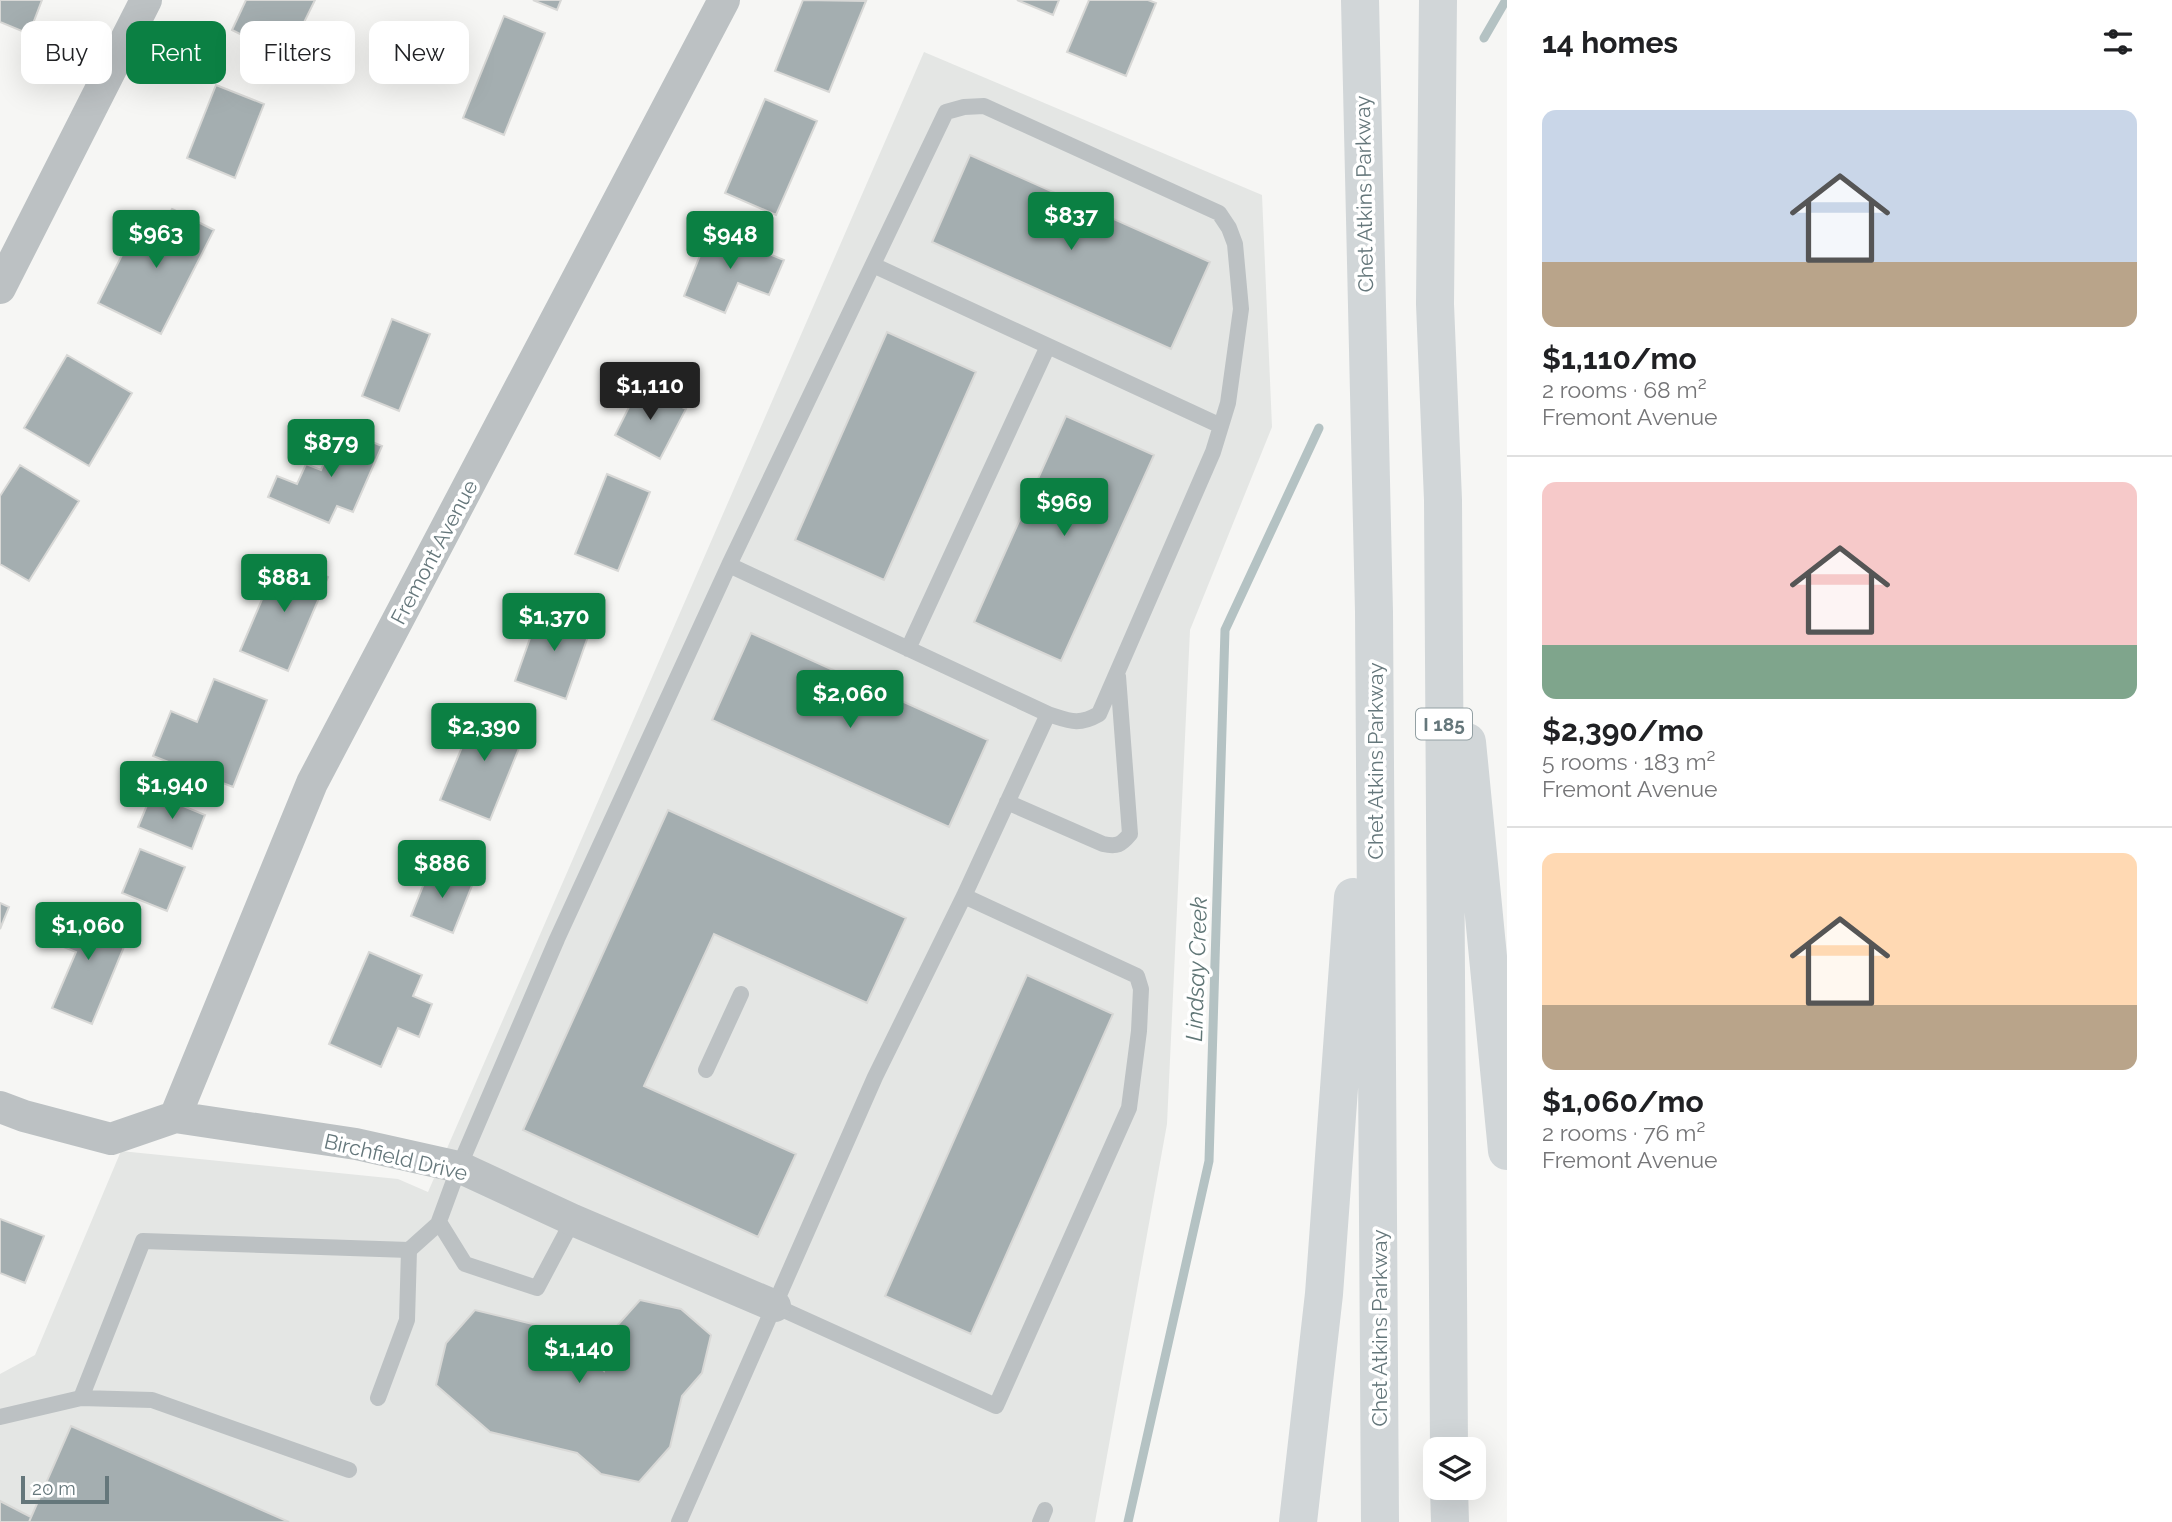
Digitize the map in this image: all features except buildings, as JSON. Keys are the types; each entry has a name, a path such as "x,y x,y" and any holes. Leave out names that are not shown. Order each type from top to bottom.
{"highway":[{"name":"Chet Atkins Parkway","path":"1360,0 1374,612 1380,1522"},
{"name":"I 185","path":"1438,0 1435,304 1443,500 1449,1437"},
{"path":"1443,500 1507,1151"},
{"path":"1298,1522 1324,1294 1374,612"},
{"path":"1449,1500 1450,1522"}],"street":[{"path":"0,288 146,0"},
{"name":"Fremont Avenue","path":"175,1117 312,783 724,0"},
{"name":"Birchfield Drive","path":"0,1107 111,1139 175,1117 356,1144 459,1167 573,1220 775,1306"}],"lane":[{"path":"80,1398 143,1241 409,1250 439,1222 459,1167 558,939 729,565 946,112 964,107 984,106 1219,213 1229,228 1234,244 1241,309 1228,403 1213,452 1099,714 1085,722 1048,714 729,565"},
{"path":"873,265 1221,426"},
{"path":"908,649 1048,346"},
{"path":"1007,802 1103,844 1114,847 1122,844 1130,834 1117,672"},
{"path":"679,1522 875,1077 964,896 1048,714"},
{"path":"775,1306 996,1406 1129,1108 1139,1031 1141,989 1137,976 964,896"},
{"path":"706,1070 741,994"},
{"path":"439,1222 465,1264 537,1288 573,1220"},
{"path":"379,1398 407,1320 409,1250"},
{"path":"0,1417 80,1398 152,1400 349,1470"}],"shaded area":[{"path":"924,52 1262,195 1272,427 1190,630 1167,1124 1095,1522 0,1522 0,1374 35,1355 121,1151 398,1179 428,1192"}],"waterway":[{"name":"Lindsay Creek","path":"1484,38 1506,0"},
{"name":"Lindsay Creek","path":"1128,1522 1209,1161 1225,630 1319,428"}]}
